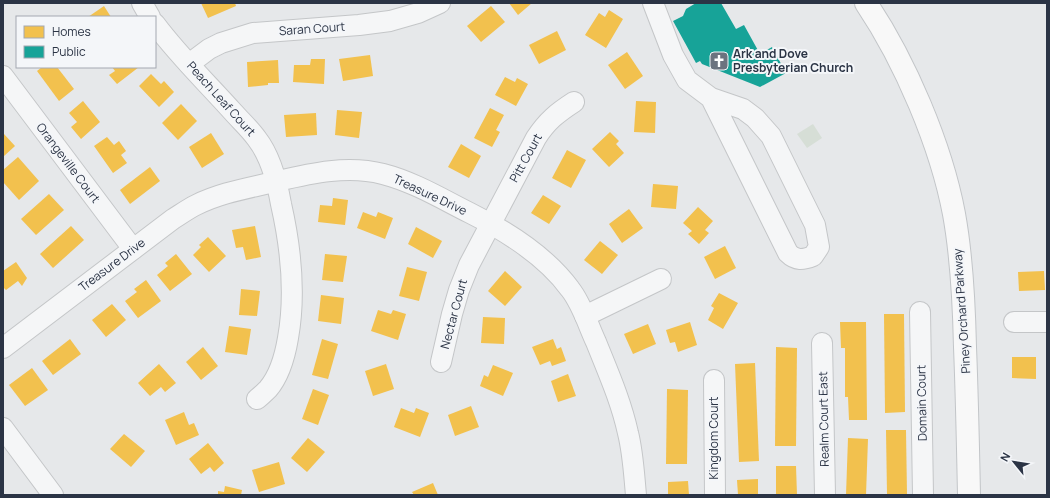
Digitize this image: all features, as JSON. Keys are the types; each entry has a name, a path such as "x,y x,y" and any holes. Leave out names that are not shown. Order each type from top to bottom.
{"main road":[{"name":"Piney Orchard Parkway","path":"866,3 880,25 901,65 926,120 942,167 953,213 962,266 970,495"}],"street":[{"path":"142,3 149,16"},
{"name":"Saran Court","path":"189,64 209,49 221,43 253,33 359,25 390,21 418,13 440,3"},
{"path":"653,3 673,55 687,80 712,98 742,109 756,118 770,136 815,225 819,247 813,256 799,260 792,257 788,253 712,98"},
{"name":"Peach Leaf Court","path":"156,25 257,139 267,154 277,182 291,254 293,286 291,318 286,351 278,372 268,388 257,399"},
{"name":"Orangeville Court","path":"3,76 133,249"},
{"name":"Pitt Court","path":"491,224 536,138 546,124 558,112 574,102"},
{"name":"Treasure Drive","path":"3,348 173,218 195,205 232,192 306,174 360,170 383,174 407,182 491,224 525,246 555,271 571,289 585,316 620,403 629,434 636,495"},
{"name":"Nectar Court","path":"441,362 459,290 469,265 491,224"},
{"path":"585,316 661,279"},
{"name":"Domain Court","path":"920,312 923,495"},
{"path":"1014,322 1047,322"},
{"name":"Realm Court East","path":"822,343 825,495"},
{"name":"Kingdom Court","path":"714,380 714,495"},
{"path":"3,428 53,495"}],"shaded area":[{"path":"813,124 822,138 807,148 797,134"}],"building: Homes":[{"path":"201,3 235,3 236,6 208,18"},
{"path":"509,3 532,3 518,15"},
{"path":"104,6 110,16 89,16"},
{"path":"491,6 505,22 481,42 467,26"},
{"path":"609,10 623,19 606,48 585,35 599,13 605,17"},
{"path":"557,31 566,50 539,64 529,45"},
{"path":"627,52 643,76 625,89 608,65"},
{"path":"370,55 373,76 343,81 339,59"},
{"path":"311,59 325,59 324,84 293,82 294,65 310,65"},
{"path":"278,60 279,83 268,83 268,85 248,87 247,62"},
{"path":"41,68 58,68 74,89 59,101 37,71"},
{"path":"113,68 138,68 117,84 109,75 115,71"},
{"path":"151,74 161,84 164,81 174,92 159,107 139,86"},
{"path":"505,77 515,82 517,78 528,84 516,106 495,95"},
{"path":"83,101 100,122 81,139 71,127 77,122 69,113"},
{"path":"636,101 656,102 655,133 634,132"},
{"path":"181,104 197,121 178,140 162,123"},
{"path":"490,108 504,115 496,130 500,132 492,147 474,138"},
{"path":"337,110 362,112 359,138 335,135"},
{"path":"316,113 317,135 286,137 284,115"},
{"path":"610,132 619,141 616,144 624,153 609,167 592,149"},
{"path":"211,133 224,154 202,168 189,147"},
{"path":"4,134 15,146 3,157 3,135"},
{"path":"107,137 114,145 119,141 126,151 121,155 127,163 113,173 94,146"},
{"path":"461,144 481,156 469,178 448,167"},
{"path":"567,150 586,160 571,188 552,178"},
{"path":"18,157 39,181 19,200 3,182 3,170"},
{"path":"150,167 160,181 130,204 120,190"},
{"path":"653,184 678,186 676,209 651,207"},
{"path":"49,194 64,210 36,235 21,219"},
{"path":"543,195 561,206 549,224 531,213"},
{"path":"333,198 348,200 345,225 318,222 320,205 332,206"},
{"path":"698,207 713,221 705,230 709,233 699,244 688,234 692,231 683,223"},
{"path":"629,209 643,228 622,243 609,224"},
{"path":"363,212 376,217 378,212 393,218 385,239 357,228"},
{"path":"71,226 84,240 53,268 40,254"},
{"path":"255,226 261,257 246,260 243,247 236,248 232,230"},
{"path":"416,227 442,241 433,258 408,244"},
{"path":"208,237 226,256 209,272 193,255 201,247 199,245"},
{"path":"600,241 618,255 602,274 584,260"},
{"path":"725,246 736,268 715,279 704,257"},
{"path":"176,254 192,274 170,291 157,275 168,266 165,263"},
{"path":"325,254 347,256 343,282 322,280"},
{"path":"16,262 27,278 22,286 18,281 6,290 3,287 3,271"},
{"path":"407,267 427,272 419,301 399,296"},
{"path":"505,271 522,287 505,306 488,291"},
{"path":"1044,271 1045,290 1019,291 1018,272"},
{"path":"146,280 161,301 138,318 125,301 137,292 134,289"},
{"path":"241,289 260,291 257,316 239,315"},
{"path":"719,293 738,303 723,329 708,320 714,308 711,306"},
{"path":"321,295 344,298 341,324 318,321"},
{"path":"112,304 126,320 106,337 92,320"},
{"path":"378,310 391,314 393,310 406,314 398,340 371,331"},
{"path":"884,314 904,314 905,412 885,413"},
{"path":"483,317 505,318 504,344 481,343"},
{"path":"690,322 697,345 678,352 675,342 670,343 666,330"},
{"path":"840,322 866,322 867,420 849,420 848,397 845,397 845,348 841,348"},
{"path":"648,324 656,344 633,354 624,334"},
{"path":"229,326 251,329 247,355 225,352"},
{"path":"70,339 81,354 53,375 42,361"},
{"path":"322,339 338,344 328,379 312,375"},
{"path":"553,339 557,349 561,347 566,361 552,366 550,361 540,365 532,347"},
{"path":"203,347 218,366 201,380 186,362"},
{"path":"776,347 797,348 796,446 775,446"},
{"path":"1012,357 1036,357 1036,379 1012,378"},
{"path":"755,363 759,461 739,462 735,364"},
{"path":"159,364 176,383 165,392 161,387 150,396 138,383"},
{"path":"386,364 394,389 373,396 365,371"},
{"path":"493,365 513,373 503,396 480,386 484,375 488,377"},
{"path":"32,368 48,390 25,406 9,385"},
{"path":"568,374 576,396 558,402 551,381"},
{"path":"313,389 329,395 318,425 302,419"},
{"path":"667,389 688,390 687,464 666,464"},
{"path":"471,406 479,427 455,436 448,415"},
{"path":"401,408 414,413 416,408 429,413 420,437 394,427"},
{"path":"184,412 189,425 194,423 199,435 176,445 165,420"},
{"path":"886,430 906,430 907,495 887,495"},
{"path":"124,434 145,451 131,467 110,449"},
{"path":"308,438 325,452 307,472 291,458"},
{"path":"848,438 868,439 866,495 846,495"},
{"path":"208,443 224,463 214,472 210,467 201,474 189,459"},
{"path":"279,462 285,484 259,492 252,470"},
{"path":"776,466 796,466 797,495 776,495"},
{"path":"758,479 758,495 738,495 737,480"},
{"path":"688,481 689,495 668,495 668,482"},
{"path":"433,483 438,495 414,495 412,492"},
{"path":"225,486 242,490 241,495 218,495 218,491 224,492"}],"building: Public":[{"path":"696,3 721,3 736,29 744,25 760,54 772,47 786,73 760,87 702,64 700,61 696,63 673,21 683,16 686,9"}],"place":[{"name":"Ark and Dove Presbyterian Church","path":"719,61"}]}
